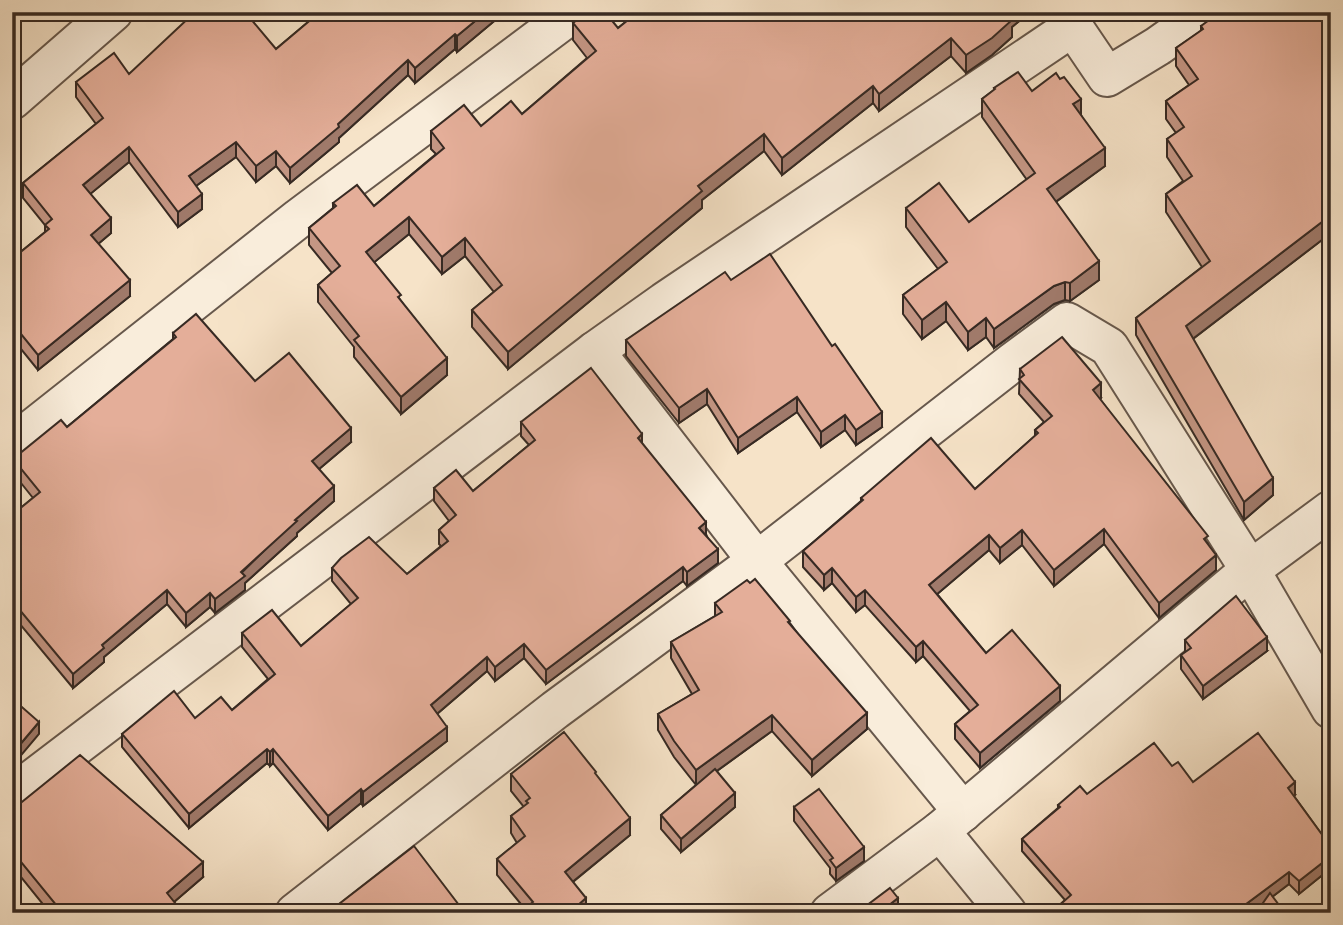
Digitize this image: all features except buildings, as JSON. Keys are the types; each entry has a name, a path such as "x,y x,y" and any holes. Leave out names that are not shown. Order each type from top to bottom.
{"street":[{"path":"12,100 113,12"},
{"path":"12,445 299,218 575,12"},
{"path":"12,795 595,351 1068,19 1107,77 1206,12"},
{"path":"295,913 555,710 757,561 1067,322 1110,347 1250,570 1331,709"},
{"path":"595,351 757,561 951,822 1007,913"},
{"path":"830,913 951,822 1250,570 1331,510"}]}
